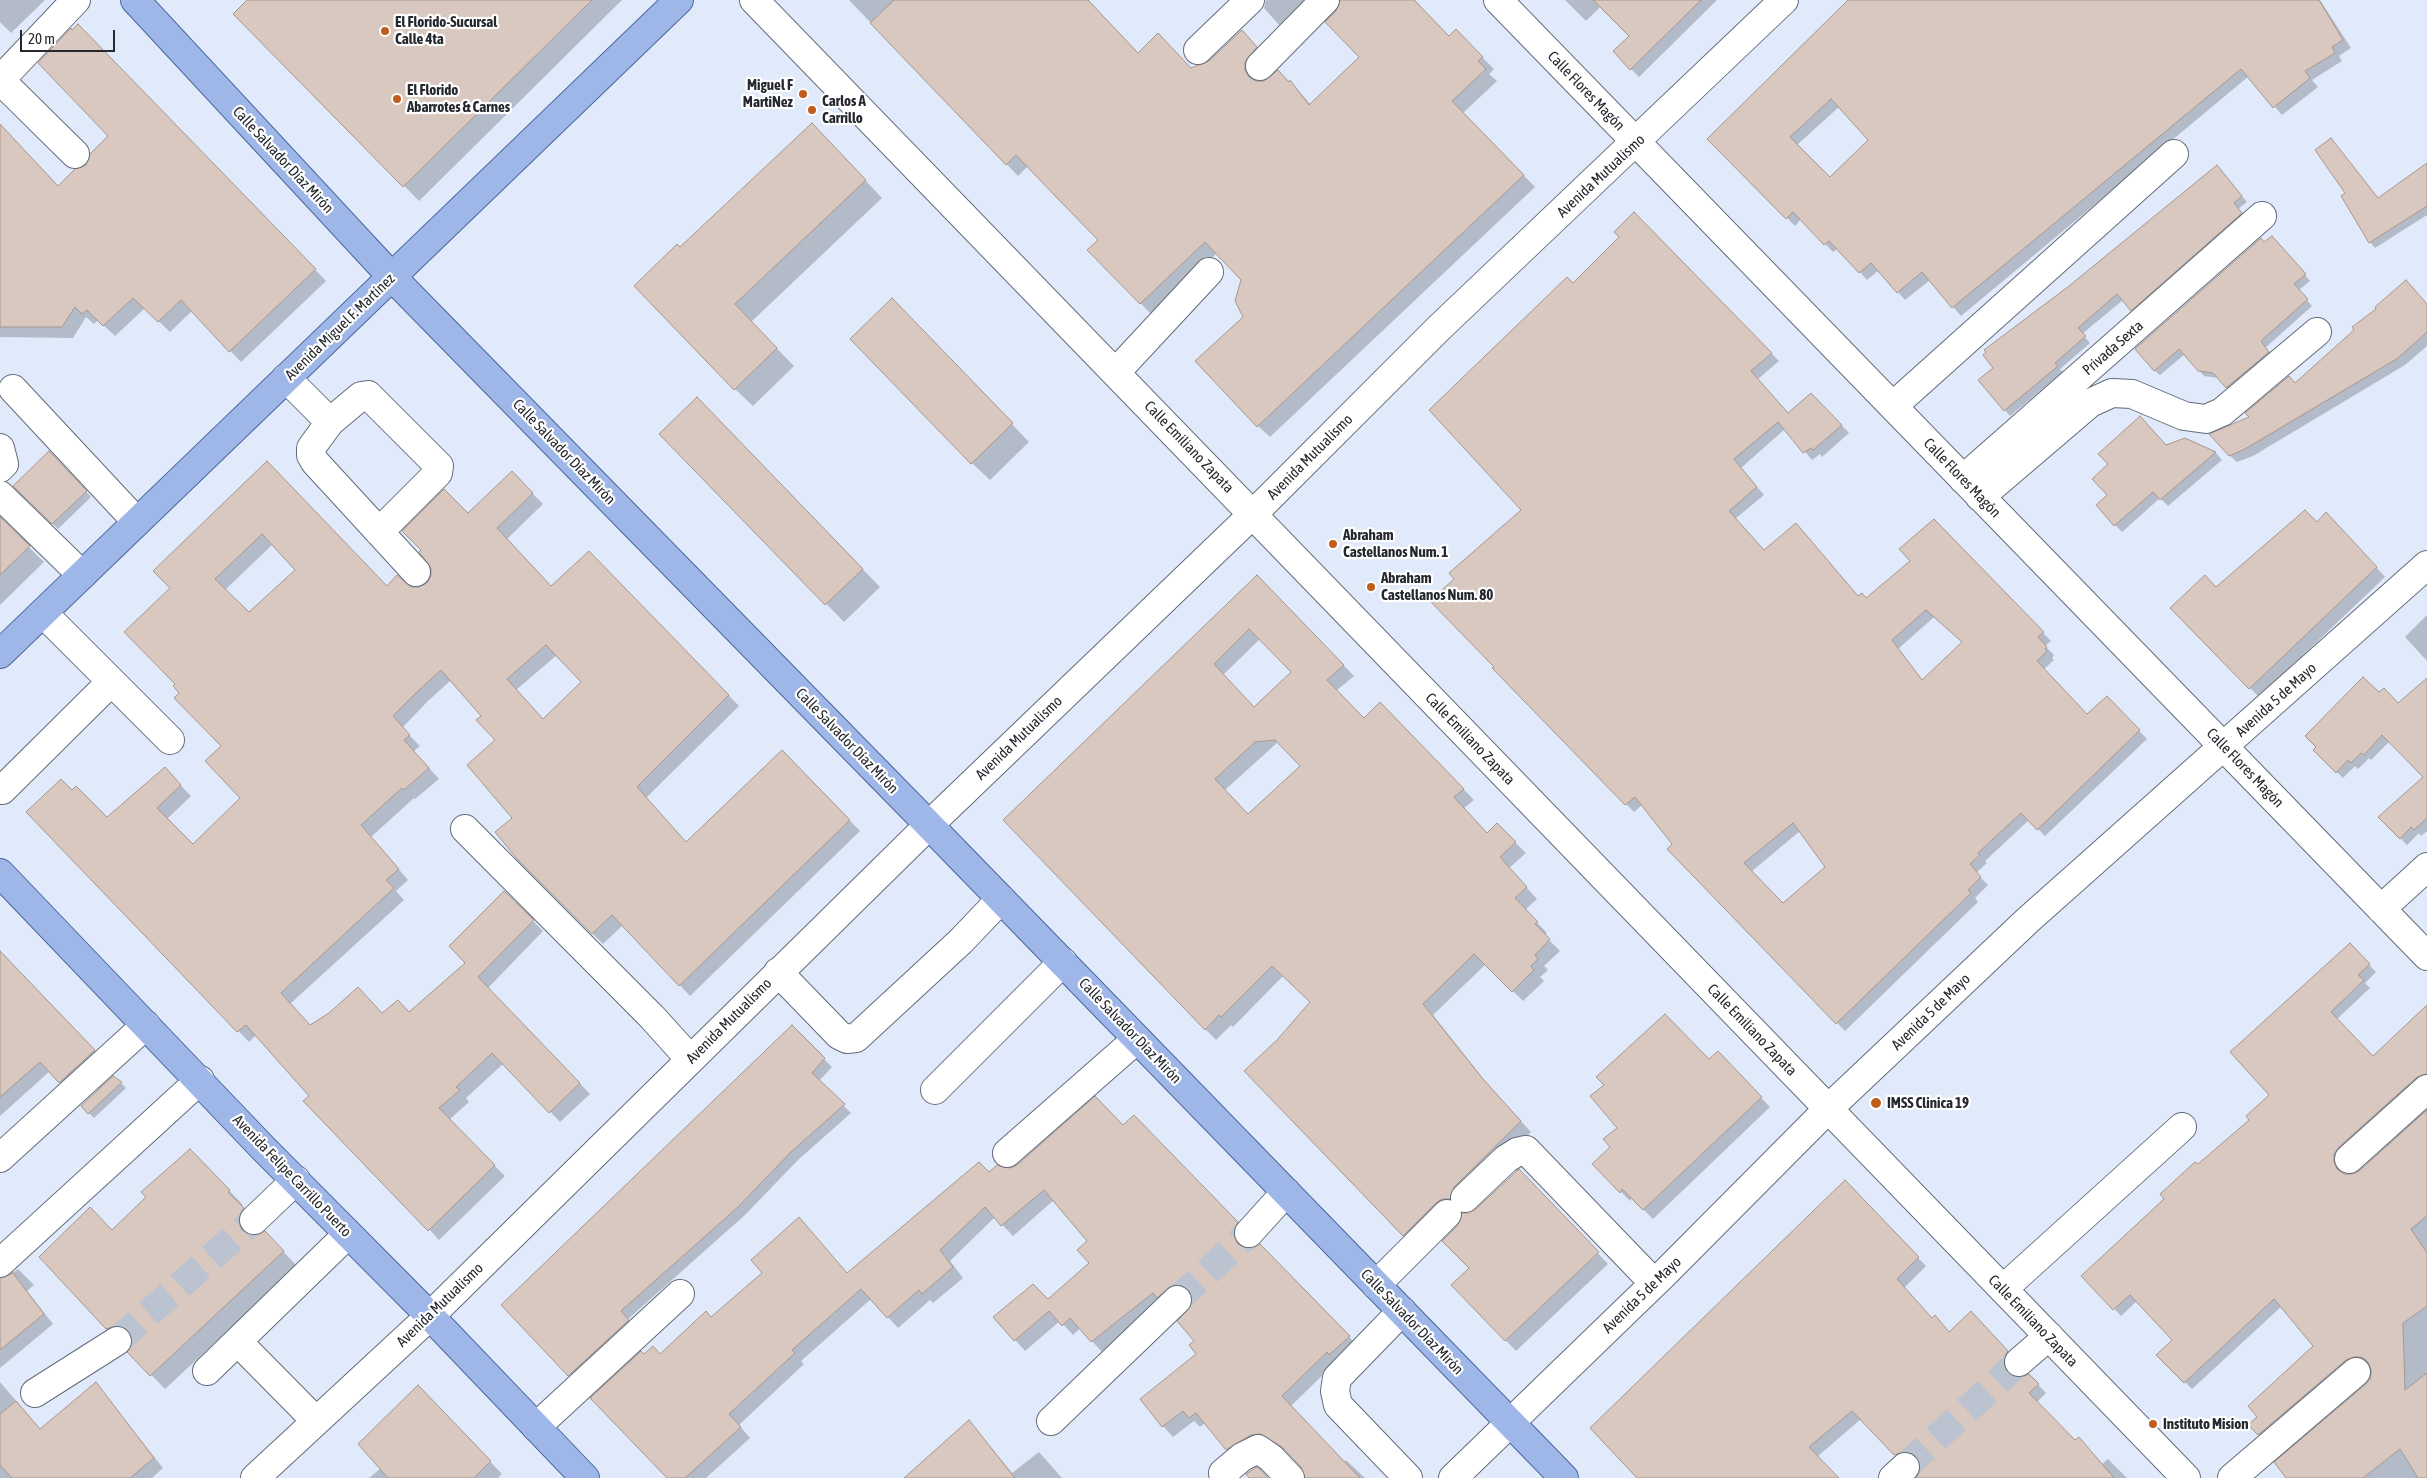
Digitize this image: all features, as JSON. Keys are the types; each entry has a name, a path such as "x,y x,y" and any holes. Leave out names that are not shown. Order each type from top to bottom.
{"main road":[{"name":"Calle Salvador Díaz Mirón","path":"135,0 392,277 929,824 1564,1478"},
{"name":"Avenida Miguel F. Martínez","path":"0,654 679,0"},
{"name":"Avenida Felipe Carrillo Puerto","path":"0,873 348,1234 430,1316 584,1478"}],"street":[{"path":"75,154 0,80 76,0"},
{"name":"Calle Emiliano Zapata","path":"754,0 2186,1478"},
{"path":"1198,50 1250,0"},
{"path":"1260,66 1325,0"},
{"name":"Calle Flores Magón","path":"1498,0 2427,956"},
{"name":"Avenida Mutualismo","path":"254,1478 430,1316 929,824 1253,514 1439,328 1637,142 1784,0"},
{"path":"1893,406 2174,154"},
{"name":"Privada Sexta","path":"1972,488 2262,216"},
{"path":"1116,372 1209,272"},
{"path":"1972,488 2090,403 2112,393 2132,394 2184,416 2206,419 2222,412 2317,332"},
{"path":"286,378 330,422"},
{"path":"13,389 137,522"},
{"path":"379,532 438,473 439,466 368,395 360,396 330,422 311,448 311,456 379,532 416,572"},
{"path":"0,448 4,464 0,468"},
{"path":"0,495 82,575"},
{"name":"Avenida 5 de Mayo","path":"1453,1478 1654,1283 1828,1109 2028,920 2427,566"},
{"path":"43,613 170,740"},
{"path":"2,790 111,682"},
{"path":"465,829 652,1017 690,1059"},
{"path":"2382,909 2427,867"},
{"path":"778,972 839,1035 847,1039 856,1038 961,941 1001,899"},
{"path":"935,1090 1063,962"},
{"path":"0,1158 146,1025"},
{"path":"1007,1154 1137,1039"},
{"path":"0,1263 200,1080"},
{"path":"2349,1159 2427,1089"},
{"path":"2003,1289 2182,1127"},
{"path":"1376,1285 1506,1159 1517,1152 1526,1150 1654,1283"},
{"path":"254,1220 296,1180"},
{"path":"1249,1232 1286,1192"},
{"path":"207,1371 348,1234"},
{"path":"536,1427 680,1294"},
{"path":"1051,1422 1177,1300"},
{"path":"1402,1311 1337,1378 1334,1391 1338,1405 1408,1478"},
{"path":"2018,1362 2048,1336"},
{"path":"35,1393 117,1340"},
{"path":"238,1342 316,1421"},
{"path":"2232,1478 2356,1372"},
{"path":"1223,1473 1242,1457 1258,1449 1271,1458 1290,1478"}],"building":[{"name":"El Florido Abarrotes & Carnes","path":"247,0 592,0 403,187 233,14"},
{"path":"894,0 1088,0 1138,53 1158,33 1191,68 1209,61 1242,30 1257,47 1245,62 1245,70 1249,77 1256,81 1264,81 1278,70 1289,82 1290,80 1309,105 1359,57 1325,22 1336,11 1340,0 1414,0 1449,36 1456,29 1483,57 1478,61 1486,69 1452,101 1524,175 1257,427 1195,361 1243,317 1235,301 1241,280 1205,242 1140,304 1087,250 1098,240 1016,155 1006,165 870,23"},
{"path":"1593,0 1701,0 1630,70 1613,51 1629,36"},
{"path":"1848,0 2319,0 2343,40 2332,47 2335,53 2305,71 2310,78 2273,108 2241,69 1952,308 1922,272 1897,293 1871,263 1859,273 1829,241 1824,245 1793,212 1786,219 1707,139","holes":["1831,99 1868,140 1830,177 1790,137"]},
{"path":"78,24 316,269 229,352 181,300 158,322 133,298 103,326 87,310 82,314 75,307 62,327 0,327 0,124 58,186 75,169 86,165 90,154 108,136 38,63 71,28 72,30"},
{"path":"812,123 866,180 735,304 777,348 734,390 634,286 677,244 680,247"},
{"path":"2331,138 2378,198 2427,163 2427,206 2369,243 2341,196 2345,193 2315,150"},
{"path":"2217,165 2242,196 2234,203 2242,213 2131,311 2117,294 2078,328 2086,336 2055,363 2058,366 2004,411 1978,380 1993,368 1983,355 1986,352 1984,350 2069,286"},
{"path":"1634,212 1772,353 1751,371 1788,413 1811,393 1842,425 1813,450 1811,448 1803,453 1778,422 1734,459 1757,487 1729,511 1764,550 1796,523 1858,596 1862,593 1866,598 1910,561 1899,549 1934,519 2044,632 2038,637 2047,647 2045,649 2047,651 2037,661 2087,714 2107,696 2140,730 2037,830 2021,813 1978,853 1980,855 1970,864 1981,877 1968,890 1971,893 1836,1024 1667,849 1672,844 1635,797 1625,805 1430,601 1454,579 1449,573 1521,510 1429,410 1567,277 1573,283 1619,237 1614,232","holes":["1926,610 1962,642 1922,680 1892,640","1793,823 1825,867 1783,903 1744,863"]},
{"path":"2272,236 2306,274 2294,284 2308,299 2261,341 2269,352 2226,388 2213,373 2198,371 2179,349 2154,371 2135,349 2261,238 2264,242"},
{"path":"2406,280 2427,304 2427,332 2398,358 2245,449 2229,456 2209,434 2249,417 2245,413 2289,376 2295,383 2354,330 2352,327 2376,309 2375,307"},
{"path":"892,298 1013,423 971,464 850,339"},
{"path":"697,397 863,569 825,605 659,434"},
{"path":"2140,416 2166,445 2185,438 2216,452 2160,500 2153,492 2114,526 2096,505 2107,495 2092,479 2108,464 2098,454"},
{"path":"49,451 87,491 52,524 13,486"},
{"path":"267,461 387,586 397,575 411,587 419,587 427,583 431,576 431,568 419,552 421,550 402,531 444,489 468,513 512,471 533,493 497,528 551,586 589,551 729,695 637,787 686,842 782,750 850,820 679,986 612,915 592,934 518,860 495,832 512,818 467,765 495,740 476,720 481,716 441,670 417,692 393,716 410,735 404,740 429,768 404,790 402,788 361,825 399,869 386,880 394,888 281,993 310,1025 329,1013 358,987 382,1013 398,1000 409,1012 465,963 449,946 504,891 534,920 478,977 580,1083 549,1113 492,1053 456,1087 460,1090 439,1108 495,1165 428,1231 303,1101 309,1096 246,1025 237,1032 26,812 61,779 72,790 76,786 107,817 165,767 181,785 157,808 193,844 240,798 205,761 221,746 174,698 179,693 173,686 175,684 124,632 170,588 153,571","holes":["262,534 295,570 249,612 215,579","546,645 581,682 543,719 507,679"]},
{"path":"2305,510 2317,522 2326,512 2377,567 2249,689 2170,608 2205,575 2216,587"},
{"path":"0,517 30,546 0,575"},
{"path":"1257,575 1344,665 1327,680 1364,718 1380,702 1464,789 1454,797 1487,833 1497,823 1516,842 1500,857 1527,887 1515,898 1538,922 1535,924 1550,939 1535,955 1538,959 1531,966 1534,970 1512,992 1474,954 1423,1004 1483,1079 1521,1121 1454,1187 1450,1199 1442,1199 1436,1203 1403,1236 1244,1071 1277,1040 1310,1002 1272,966 1221,1017 1219,1015 1205,1030 1003,820","holes":["1249,629 1291,672 1254,707 1214,664","1275,740 1300,766 1248,814 1215,779 1255,742"]},
{"path":"2363,677 2379,692 2384,688 2398,703 2427,678 2427,818 2414,830 2411,827 2400,839 2378,817 2423,777 2382,735 2364,755 2361,753 2351,763 2348,760 2336,773 2313,750 2316,747 2305,736"},
{"path":"2350,943 2370,964 2358,975 2364,980 2331,1012 2373,1056 2427,1005 2427,1074 2417,1077 2339,1147 2334,1154 2334,1162 2337,1169 2344,1174 2352,1174 2359,1171 2427,1110 2427,1216 2411,1229 2427,1253 2427,1306 2403,1323 2405,1390 2427,1373 2427,1478 2418,1478 2400,1449 2363,1478 2286,1478 2274,1462 2366,1384 2371,1378 2371,1370 2368,1362 2362,1357 2346,1360 2258,1435 2248,1425 2257,1417 2248,1406 2313,1346 2274,1299 2184,1383 2156,1355 2172,1340 2130,1295 2113,1310 2081,1276 2164,1199 2160,1194 2195,1162 2198,1164 2249,1120 2246,1116 2269,1095 2230,1052"},
{"path":"0,951 95,1050 59,1083 40,1062 0,1097"},
{"path":"1665,1014 1709,1059 1718,1051 1762,1097 1643,1210 1622,1189 1620,1193 1592,1164 1610,1147 1603,1139 1617,1128 1590,1096 1604,1085 1596,1077"},
{"path":"792,1025 825,1058 812,1073 845,1104 791,1152 737,1208 621,1311 629,1320 568,1376 501,1305"},
{"path":"113,1076 122,1082 88,1114 81,1106"},
{"path":"1095,1096 1123,1125 1134,1115 1238,1222 1234,1230 1234,1237 1238,1244 1246,1248 1253,1248 1260,1244 1350,1336 1329,1355 1327,1352 1282,1396 1360,1478 1305,1478 1301,1467 1282,1447 1260,1434 1251,1435 1226,1450 1196,1413 1189,1418 1183,1411 1162,1427 1140,1399 1196,1354 1189,1345 1194,1341 1177,1321 1192,1304 1189,1290 1182,1285 1173,1285 1157,1298 1153,1293 1091,1342 1070,1318 1062,1326 1049,1311 1014,1341 993,1317 1033,1284 1048,1299 1089,1263 1077,1250 1087,1241 1044,1190 1001,1226 985,1207 940,1250 953,1267 922,1294 919,1290 887,1318 861,1289 792,1350 795,1353 729,1414 741,1427 685,1478 667,1478 590,1398 641,1351 644,1354 653,1346 660,1354 706,1311 711,1317 762,1273 751,1260 799,1217 847,1273 979,1162 989,1172 997,1165 1010,1168 1017,1165"},
{"path":"190,1149 230,1190 228,1192 244,1208 239,1216 239,1224 242,1230 250,1235 258,1235 265,1231 284,1251 150,1376 127,1352 133,1341 130,1332 125,1327 117,1325 106,1329 39,1257 90,1207 112,1230 146,1197 141,1192"},
{"path":"1519,1169 1599,1252 1505,1341 1451,1285 1469,1268 1442,1241 1458,1225 1462,1213 1469,1213 1476,1209"},
{"path":"1845,1180 1919,1257 1897,1279 1932,1318 1935,1315 1949,1332 1971,1311 2008,1351 2004,1357 2007,1372 2014,1377 2022,1377 2029,1374 2039,1384 2029,1393 2075,1440 2079,1437 2114,1478 1916,1478 1920,1471 1920,1464 1916,1456 1910,1452 1894,1455 1852,1411 1809,1447 1839,1478 1637,1478 1590,1428"},
{"path":"13,1273 44,1314 0,1350 0,1278"},
{"path":"96,1382 154,1458 130,1478 12,1478 0,1465 0,1414 16,1401 40,1429"},
{"path":"418,1385 491,1461 474,1478 388,1478 358,1444"},
{"path":"969,1420 1015,1478 904,1478"},
{"path":"1257,1467 1268,1478 1249,1478 1246,1474"}],"tunnel":[{"path":"117,1341 254,1220"},
{"path":"1177,1300 1249,1233"},
{"path":"1905,1467 2019,1362"}],"place":[{"name":"El Florido-Sucursal Calle 4ta","path":"385,31"},
{"name":"Miguel F MartiNez","path":"803,94"},
{"name":"El Florido Abarrotes & Carnes","path":"397,99"},
{"name":"Carlos A Carrillo","path":"812,110"},
{"name":"Abraham Castellanos Num. 1","path":"1333,544"},
{"name":"Abraham Castellanos Num. 80","path":"1371,587"},
{"name":"IMSS Clinica 19","path":"1876,1103"},
{"name":"Instituto Mision","path":"2153,1424"}]}
